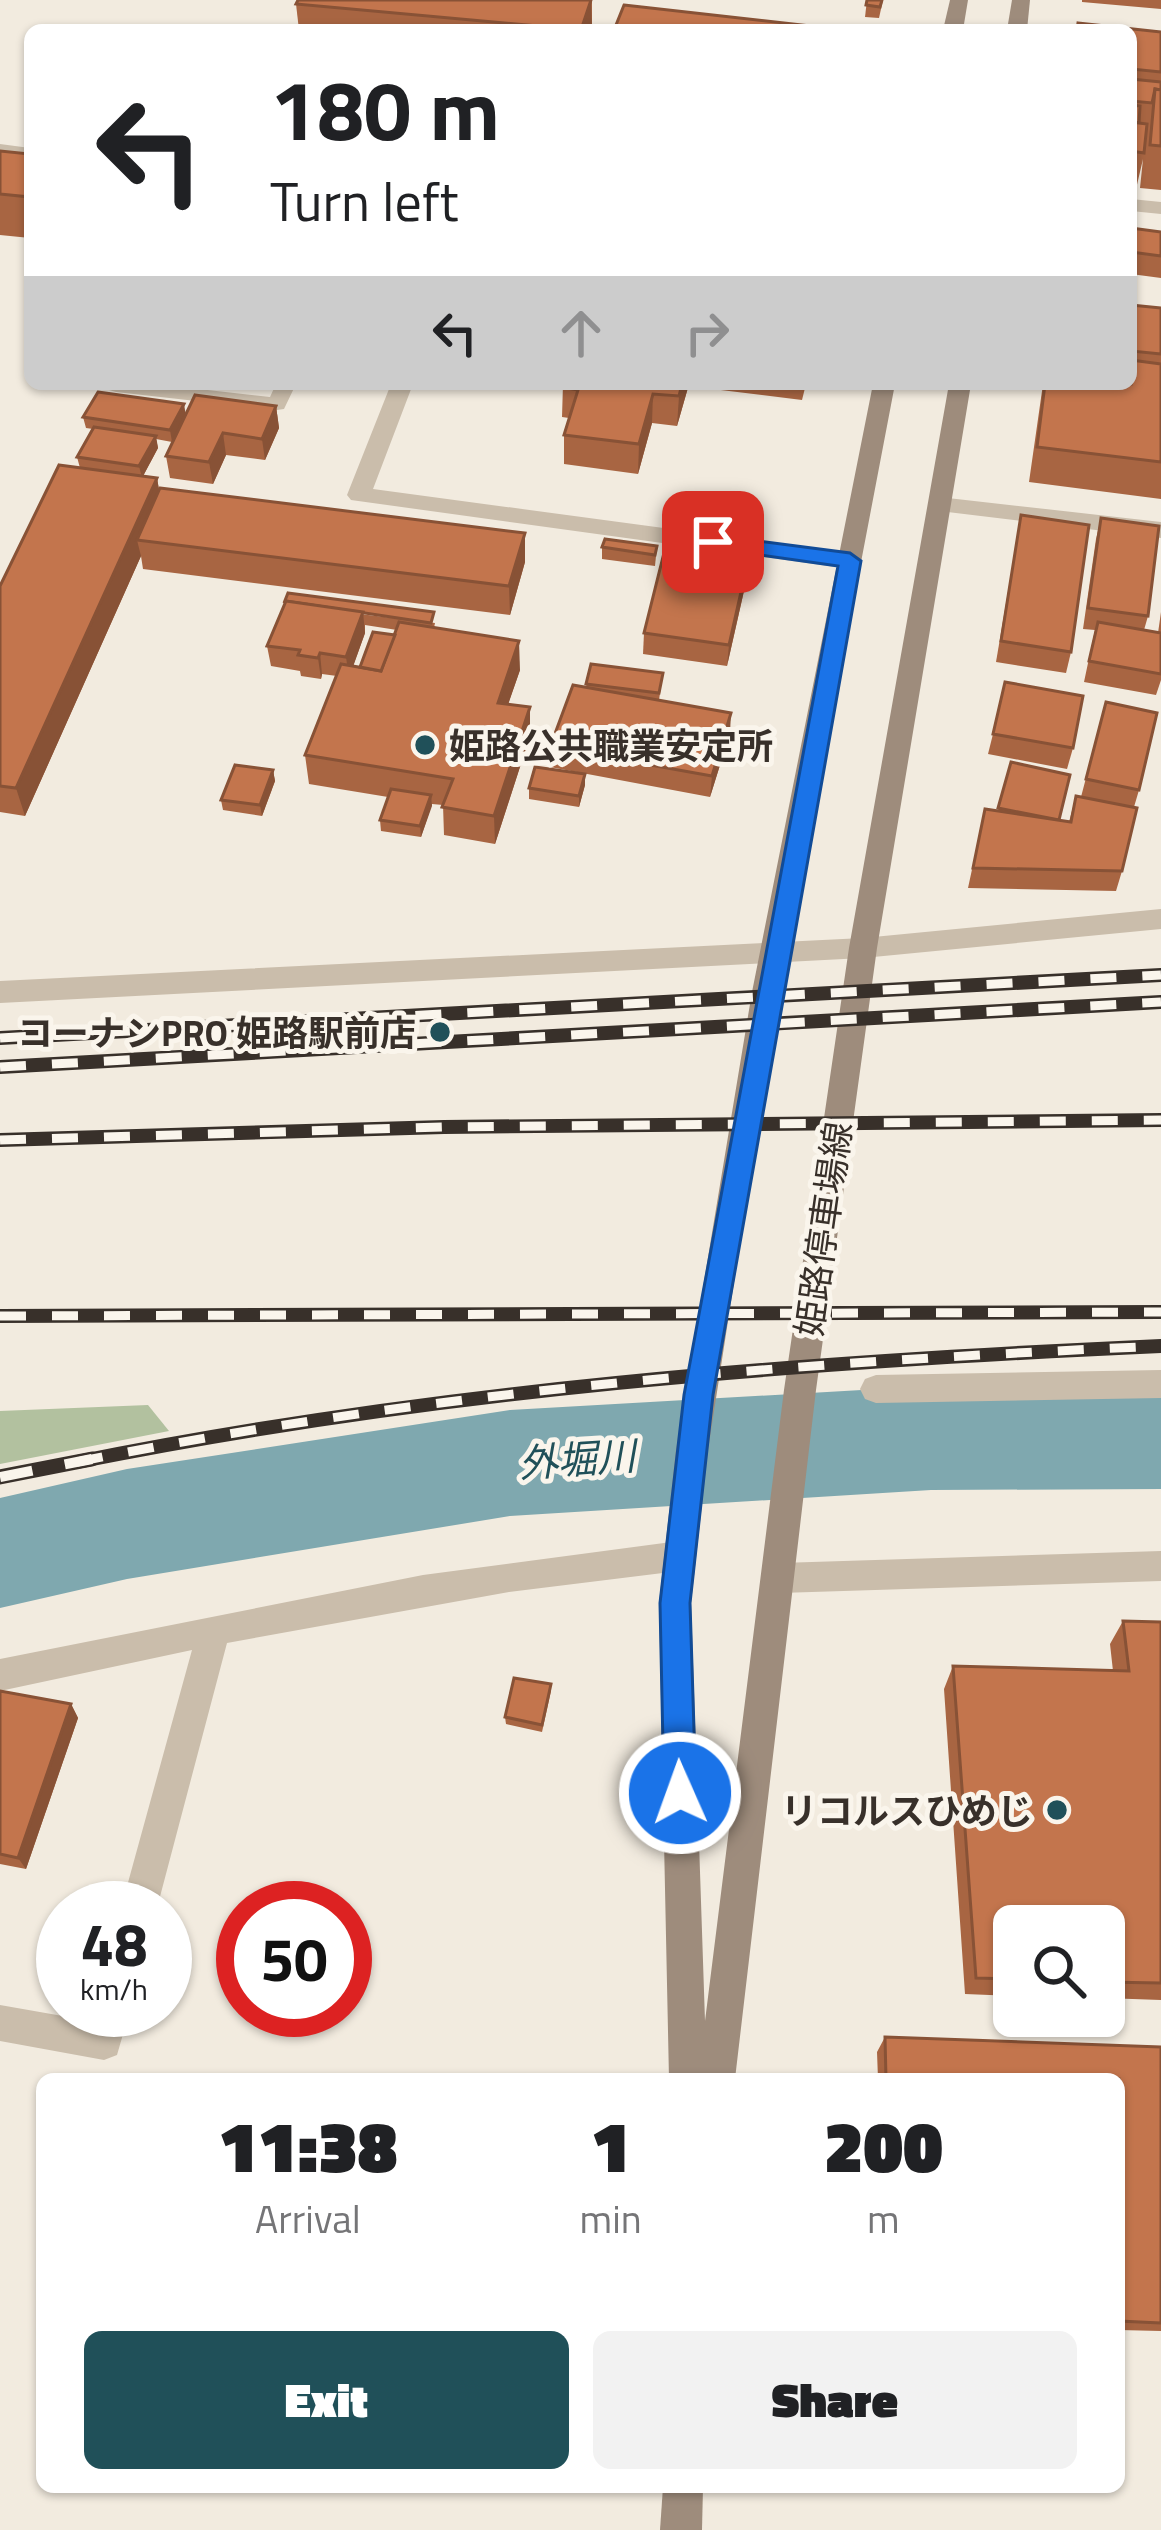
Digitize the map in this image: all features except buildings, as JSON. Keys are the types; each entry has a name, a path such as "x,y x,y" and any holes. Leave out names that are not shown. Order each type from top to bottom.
{"main road":[{"path":"688,2073 675,1603 698,1395 883,390"},
{"name":"姫路停車場線","path":"717,2073 800,1390 863,948 959,390"},
{"path":"680,2530 683,2493"}],"street":[{"path":"400,390 359,495 850,561"},
{"path":"939,505 1161,530"},
{"path":"0,992 863,948 1161,919"},
{"path":"876,1389 1161,1384"},
{"path":"0,1675 214,1630 612,1562 680,1556"},
{"path":"780,1578 1161,1566"},
{"path":"147,1881 214,1630"},
{"path":"0,2023 36,2030"},
{"path":"77,2037 104,2042 105,2037"}],"lane":[{"path":"152,390 278,404 284,390"}],"green space":[{"path":"148,1405 169,1431 0,1464 0,1411"}],"waterway":[{"name":"外堀川","path":"0,1553 127,1524 510,1463 931,1438 1161,1437"}],"railway":[{"path":"0,1038 1161,975"},
{"path":"0,1067 1161,1002"},
{"path":"0,1140 444,1127 1161,1120"},
{"path":"0,1316 1161,1312"},
{"path":"77,1462 346,1416 616,1383 1161,1346"},
{"path":"0,1477 92,1459"}],"place":[{"name":"姫路公共職業安定所","path":"425,745"},
{"name":"コーナンPRO 姫路駅前店","path":"440,1032"},
{"name":"リコルスひめじ","path":"1057,1810"}],"route":[{"path":"680,1793 675,1603 698,1395 850,561 713,542"}]}
